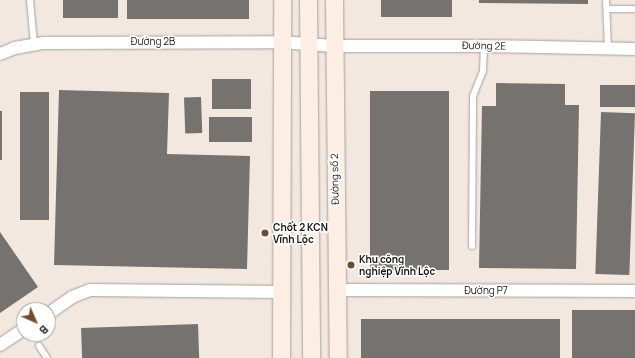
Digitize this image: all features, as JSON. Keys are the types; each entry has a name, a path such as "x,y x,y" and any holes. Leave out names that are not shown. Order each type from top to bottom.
{"main road":[{"path":"281,358 282,0"},
{"path":"308,0 307,44 311,358"},
{"name":"Đường số 2","path":"334,0 333,46 338,358"}],"street":[{"name":"Đường 2B","path":"0,54 15,48 34,44 52,43 281,42 307,44"},
{"name":"Đường 2E","path":"307,44 333,46 484,46 635,49"},
{"path":"56,309 72,298 90,290 281,292"},
{"name":"Đường P7","path":"337,290 635,291"},
{"path":"0,345 16,335"}],"lane":[{"path":"30,0 34,44"},
{"path":"606,0 608,48"},
{"path":"607,9 635,9"},
{"path":"472,246 473,96 483,72 484,46"},
{"path":"39,346 47,358"}],"shaded area":[{"name":"Khu công nghiệp Vĩnh Lộc","path":"0,0 635,0 635,358 0,358"}],"building":[{"path":"63,0 118,0 118,18 63,18"},
{"path":"127,0 249,0 249,19 127,19"},
{"path":"381,0 452,0 452,17 381,17"},
{"path":"479,0 588,0 588,4 479,3"},
{"path":"212,79 251,79 251,109 212,109"},
{"path":"496,83 565,84 565,105 579,105 576,269 479,268 482,106 496,106"},
{"path":"600,85 635,85 635,107 600,107"},
{"path":"59,90 169,93 167,154 250,156 247,269 54,265"},
{"path":"370,91 449,91 449,270 370,270"},
{"path":"20,92 49,92 49,220 20,220"},
{"path":"201,97 202,133 185,134 184,98"},
{"path":"0,111 2,111 2,160 0,160"},
{"path":"601,112 635,113 629,275 595,274"},
{"path":"209,117 252,117 252,142 209,142"},
{"path":"0,232 38,287 0,313"},
{"path":"572,310 635,310 635,358 572,358"},
{"path":"361,319 560,319 560,358 361,358"},
{"path":"198,324 199,358 82,358 81,328"}],"place":[{"name":"Chốt 2 KCN Vĩnh Lộc","path":"265,233"},
{"name":"Khu công nghiệp Vĩnh Lộc","path":"351,265"}]}
